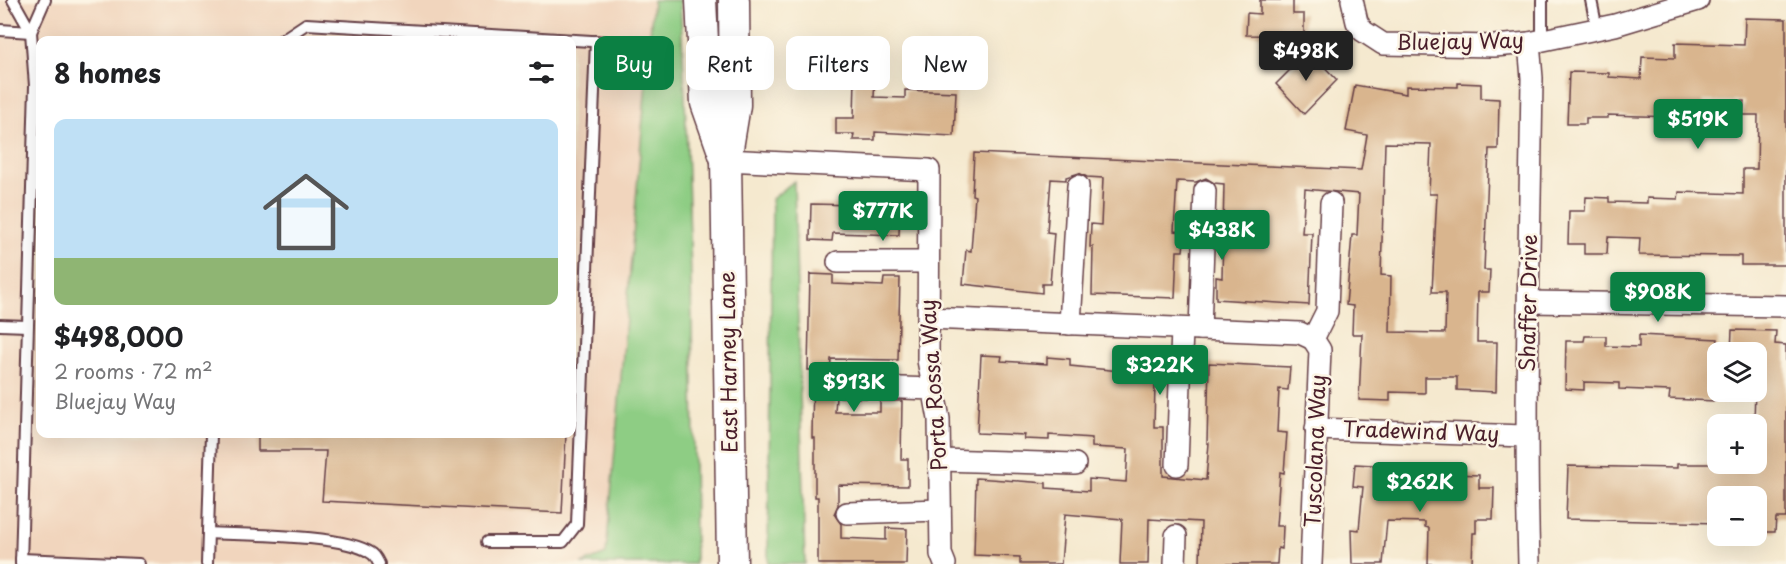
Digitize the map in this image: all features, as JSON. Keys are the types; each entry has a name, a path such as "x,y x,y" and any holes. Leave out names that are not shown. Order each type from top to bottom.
{"main road":[{"name":"East Harney Lane","path":"701,0 706,103 726,160"},
{"name":"East Harney Lane","path":"732,564 726,160 735,105 734,0"}],"street":[{"name":"Bluejay Way","path":"1352,0 1357,22 1363,31 1383,44 1494,46 1536,41 1597,29 1698,0"},
{"name":"Shaffer Drive","path":"1529,564 1525,436 1530,302 1532,78 1536,41"},
{"name":"Porta Rossa Way","path":"726,160 929,170 928,360 939,419 941,554 945,564"},
{"path":"1070,324 1078,186"},
{"path":"1177,465 1204,191"},
{"path":"928,318 1300,333 1313,339 1327,311 1331,203"},
{"path":"838,261 928,262"},
{"path":"1530,302 1786,306"},
{"name":"Tuscolana Way","path":"1311,564 1320,350 1313,339"},
{"path":"842,386 933,388"},
{"name":"Tradewind Way","path":"1316,429 1525,436"},
{"path":"940,460 1075,465"},
{"path":"847,513 940,510"},
{"path":"1175,564 1176,536"}],"lane":[{"path":"13,0 30,32 35,86 21,562 139,564"},
{"path":"30,32 45,0"},
{"path":"1536,41 1542,0"},
{"path":"1591,0 1597,29"},
{"path":"288,36 306,24 499,36"},
{"path":"0,30 30,32"},
{"path":"576,41 594,42"},
{"path":"487,542 563,542 577,524 594,90"},
{"path":"0,325 27,326"},
{"path":"207,564 211,438"},
{"path":"208,533 313,538 361,548 374,554 379,564"}],"shaded area":[{"path":"0,0 653,0 650,36 594,36 594,90 645,90 606,555 581,564 0,564"}],"green space":[{"path":"653,0 680,0 691,282 695,564 581,564 606,554 645,90 674,90 674,36 650,36"},
{"path":"794,181 805,564 768,564 772,199"}],"building":[{"path":"1260,0 1293,0 1293,14 1304,14 1304,36 1246,35 1247,13 1260,14"},
{"path":"1745,18 1786,19 1786,265 1741,265 1741,256 1639,255 1640,238 1608,237 1607,254 1584,254 1584,244 1568,244 1569,211 1585,211 1586,197 1609,198 1609,202 1647,203 1647,198 1678,199 1679,192 1743,194 1743,169 1757,169 1758,115 1743,115 1744,101 1703,101 1702,122 1673,122 1673,117 1608,115 1608,118 1586,118 1586,124 1567,124 1569,72 1609,73 1609,77 1641,79 1642,57 1675,58 1675,43 1744,45"},
{"path":"1309,51 1337,80 1304,114 1276,84"},
{"path":"1458,83 1481,84 1481,98 1499,99 1498,149 1489,149 1484,270 1490,270 1489,292 1478,292 1477,342 1497,342 1496,392 1457,390 1457,377 1425,377 1425,393 1390,392 1390,401 1359,400 1362,334 1352,334 1353,306 1346,305 1352,235 1357,235 1359,194 1305,189 1302,233 1312,233 1309,305 1216,299 1216,277 1222,278 1224,184 1214,183 1206,178 1196,182 1177,181 1174,231 1185,232 1183,251 1177,251 1175,298 1092,295 1091,224 1101,225 1103,178 1087,177 1079,173 1066,177 1066,180 1051,179 1047,232 1054,233 1050,284 1042,284 1042,293 963,284 966,250 971,251 975,196 972,195 974,153 1361,170 1367,135 1346,131 1355,85 1406,94 1406,86 1458,87","holes":["1385,143 1431,144 1429,194 1437,194 1432,292 1446,292 1445,333 1390,332 1391,276 1381,275"]},
{"path":"855,90 874,90 874,97 905,98 905,90 956,92 954,136 875,132 875,140 853,140 854,134 836,134 836,118 854,118"},
{"path":"811,204 900,206 899,235 833,233 832,241 810,240"},
{"path":"810,274 833,275 833,284 883,286 884,278 900,278 898,360 831,359 829,386 830,396 836,397 835,412 880,412 880,401 902,401 901,459 908,459 908,486 838,485 838,505 834,514 841,524 841,538 886,540 886,528 907,529 906,564 818,564 818,497 815,497 815,438 812,438 813,370 808,370"},
{"path":"1732,330 1776,331 1775,344 1786,345 1786,518 1776,518 1775,532 1767,532 1767,486 1707,486 1707,523 1566,519 1568,466 1677,468 1677,464 1707,464 1707,474 1767,474 1767,414 1754,414 1755,402 1767,402 1767,342 1731,342"},
{"path":"1639,335 1718,339 1718,342 1707,342 1707,401 1669,399 1670,391 1619,389 1619,383 1584,382 1584,390 1565,389 1566,341 1584,341 1585,336 1606,336 1606,346 1639,347"},
{"path":"981,355 1002,356 1001,361 1047,364 1047,357 1070,359 1070,366 1130,372 1130,360 1166,361 1164,384 1155,384 1154,427 1163,427 1163,476 1206,480 1209,443 1207,443 1209,363 1290,367 1288,390 1279,389 1277,432 1287,433 1284,473 1280,472 1276,526 1283,526 1282,549 1278,548 1277,564 1200,564 1201,522 1149,519 1148,564 1120,564 1122,519 1065,514 1061,564 1020,564 1020,557 974,555 976,478 1046,483 1046,488 1089,491 1089,479 1126,482 1128,449 1092,447 1092,438 1049,435 1049,440 1024,439 1025,435 977,433"},
{"path":"258,438 566,438 562,513 322,501 326,451 258,451"},
{"path":"1355,464 1390,466 1390,475 1454,477 1454,474 1479,475 1479,488 1494,488 1493,519 1476,519 1472,564 1428,564 1429,528 1425,527 1425,522 1387,521 1383,564 1352,564 1351,529 1359,530 1363,487 1353,486"}]}
